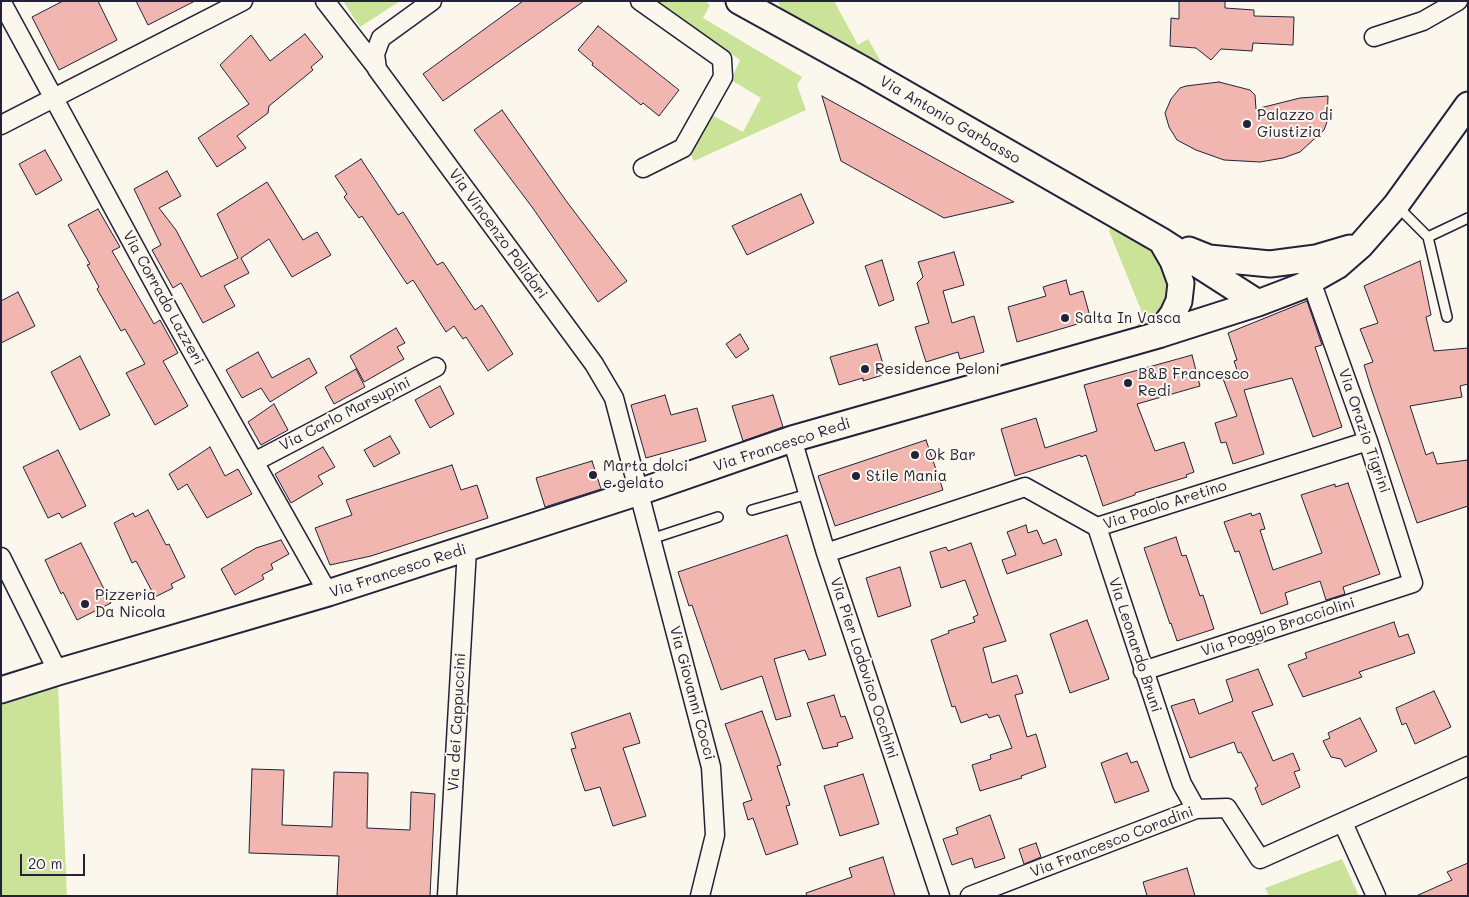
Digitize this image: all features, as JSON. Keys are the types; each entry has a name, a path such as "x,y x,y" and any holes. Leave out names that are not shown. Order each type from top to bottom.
{"street":[{"name":"Via Corrado Lazzeri","path":"1,1 172,316 328,593"},
{"path":"1,125 243,1"},
{"name":"Via Vincenzo Polidori","path":"326,1 594,364 614,398 639,492"},
{"path":"377,69 375,54 381,38 432,1"},
{"path":"640,1 722,59 723,77 684,148 643,168"},
{"name":"Via Antonio Garbasso","path":"739,1 768,9 864,70 1160,240 1258,303"},
{"path":"1374,37 1423,21 1458,1"},
{"name":"Via Francesco Redi","path":"1,690 328,593 467,549 792,439 1158,335 1258,303 1311,281 1337,266 1361,245 1396,205 1468,105"},
{"name":"Via Antonio Garbasso","path":"1160,240 1209,258 1270,264 1316,258 1361,245"},
{"name":"Via Antonio Garbasso","path":"1158,335 1173,314 1179,301 1181,283 1173,261 1160,240"},
{"name":"Via Orazio Tigrini","path":"1311,281 1368,440 1413,583"},
{"name":"Via Carlo Marsupini","path":"254,462 436,367"},
{"name":"Via Pier Lodovico Occhini","path":"792,439 826,553 940,896"},
{"name":"Via Paolo Aretino","path":"826,553 1025,487 1097,526 1368,440"},
{"name":"Via Giovanni Cocci","path":"639,492 711,767 715,836 700,896"},
{"name":"Via Leonardo Bruni","path":"1097,526 1175,764 1182,784 1196,809"},
{"name":"Via dei Cappuccini","path":"447,896 467,549"},
{"path":"1,558 58,672"},
{"name":"Via Poggio Bracciolini","path":"1143,671 1413,583"},
{"name":"Via Francesco Coradini","path":"970,896 1196,809 1227,808 1260,859 1468,766"},
{"path":"1343,823 1376,896"}],"lane":[{"path":"1396,205 1428,237 1447,317"},
{"path":"1428,237 1456,222 1468,218"},
{"path":"752,510 808,494"},
{"path":"651,539 718,517"}],"green space":[{"path":"343,1 400,1 360,27"},
{"path":"657,1 705,1 710,5 703,18 802,77 797,85 806,110 694,161 690,153 712,115 743,132 761,98 731,80 740,60"},
{"path":"834,1 858,45 868,39 881,62 785,13 778,2"},
{"path":"1112,225 1158,253 1172,277 1165,307 1148,325 1130,332 1141,321 1143,315 1109,231"},
{"path":"58,686 67,896 1,896 1,704"},
{"path":"1342,859 1359,896 1269,896 1265,888"}],"building":[{"path":"63,1 98,1 117,40 59,70 32,17"},
{"path":"136,1 195,1 148,25"},
{"path":"523,1 584,1 443,101 423,74"},
{"path":"1179,1 1225,1 1225,8 1254,10 1254,16 1294,17 1293,45 1253,43 1252,51 1221,49 1211,60 1196,48 1170,46 1171,18 1179,19"},
{"path":"598,26 679,90 659,116 643,103 641,105 592,65 593,63 578,50"},
{"path":"305,34 323,57 311,67 313,70 269,106 268,113 237,136 246,148 217,167 198,138 249,104 220,65 251,35 270,61"},
{"name":"Palazzo di Giustizia","path":"1219,82 1250,90 1255,95 1256,109 1300,98 1328,96 1327,122 1324,130 1300,152 1283,158 1260,162 1224,160 1196,150 1177,140 1169,127 1165,113 1171,99 1180,88"},
{"path":"822,96 1014,202 944,218 841,161"},
{"path":"502,110 567,202 627,281 598,302 532,207 474,130"},
{"path":"45,150 62,180 36,195 19,164"},
{"path":"361,159 398,215 403,212 437,265 443,262 475,310 482,305 513,354 488,371 466,337 463,339 454,326 446,332 413,280 407,284 362,216 359,218 344,197 347,194 335,176"},
{"path":"167,171 181,196 159,208 176,230 201,277 238,258 217,214 267,182 303,240 317,232 331,255 292,277 269,239 241,258 249,273 224,286 235,306 203,323 181,283 173,288 152,250 161,245 134,189"},
{"path":"801,194 814,223 747,255 732,226"},
{"path":"98,209 120,247 112,251 154,324 160,320 178,353 163,361 188,406 155,425 126,373 145,364 125,329 121,331 97,289 99,287 87,265 90,264 68,225"},
{"path":"954,252 964,285 943,291 952,323 974,316 984,352 960,359 958,352 926,362 915,327 929,323 917,283 923,277 918,262"},
{"path":"882,260 894,300 879,306 865,266"},
{"path":"1420,261 1431,315 1426,317 1434,351 1468,348 1468,384 1460,386 1462,397 1410,406 1426,455 1433,452 1437,464 1468,460 1468,506 1417,523 1364,365 1373,362 1360,329 1378,323 1364,286"},
{"path":"1066,280 1070,295 1083,291 1091,320 1017,342 1008,307 1046,296 1043,287"},
{"path":"18,292 35,326 1,343 1,301"},
{"path":"1307,301 1322,345 1315,347 1342,427 1313,437 1292,378 1244,390 1264,454 1233,464 1226,442 1221,443 1215,423 1237,416 1222,376 1237,370 1234,361 1237,360 1228,333"},
{"path":"396,328 405,343 397,347 404,359 364,382 350,356"},
{"path":"740,334 749,349 736,358 726,344"},
{"path":"877,344 886,374 863,381 863,378 839,385 830,357"},
{"path":"258,352 272,378 309,358 317,373 270,402 261,388 242,398 226,370"},
{"path":"1192,355 1200,386 1137,404 1155,451 1184,442 1194,472 1186,475 1187,477 1135,493 1135,495 1103,506 1086,455 1081,457 1080,455 1015,476 1001,429 1036,418 1045,448 1097,431 1084,385"},
{"path":"80,356 110,415 80,430 51,372"},
{"path":"356,369 365,387 334,404 325,387"},
{"path":"440,386 454,414 430,428 415,400"},
{"path":"665,395 671,415 697,408 706,441 646,458 631,405"},
{"path":"773,395 783,427 743,441 732,406"},
{"path":"274,404 288,430 261,445 248,422"},
{"path":"390,436 400,453 374,467 364,450"},
{"path":"926,440 943,490 835,526 818,476"},
{"path":"210,447 225,476 238,469 252,494 207,518 187,484 178,490 169,474"},
{"path":"323,447 335,467 318,476 323,484 291,503 275,474"},
{"path":"58,450 86,506 62,518 59,513 48,518 23,467"},
{"path":"592,461 601,489 545,507 536,478"},
{"path":"452,465 461,490 477,485 488,518 371,556 330,565 315,528 352,515 346,500"},
{"path":"1348,483 1380,574 1343,587 1345,594 1326,600 1320,581 1285,593 1288,604 1261,614 1239,551 1235,552 1224,522 1251,513 1252,516 1260,513 1265,529 1260,530 1273,570 1322,553 1301,495 1335,484 1335,487"},
{"path":"148,510 166,545 169,544 185,577 171,584 173,588 155,597 136,561 132,563 114,523 133,513 135,517"},
{"path":"1026,525 1028,533 1037,530 1043,544 1056,539 1062,555 1007,574 1002,560 1016,555 1007,532"},
{"path":"787,535 826,655 809,660 805,650 774,659 791,716 776,720 762,676 721,690 692,605 689,606 678,572"},
{"path":"1176,537 1182,556 1186,555 1200,596 1203,595 1214,629 1177,641 1144,548"},
{"path":"281,540 289,554 271,564 273,569 262,575 264,579 235,595 221,569 256,548"},
{"path":"81,543 111,603 77,620 63,592 61,594 45,560"},
{"path":"971,543 1006,641 983,648 992,683 1017,675 1023,693 1015,695 1027,737 1036,734 1046,767 1021,776 1022,778 980,791 972,765 991,759 990,755 1012,748 999,715 989,718 987,714 961,723 955,706 952,707 931,640 949,633 948,631 975,622 973,617 978,615 965,580 941,588 930,552 946,547 948,551"},
{"path":"900,567 911,606 878,617 866,578"},
{"path":"1087,620 1109,679 1070,693 1050,634"},
{"path":"1394,622 1399,637 1408,634 1415,653 1359,672 1362,677 1303,697 1288,665 1307,658 1305,653"},
{"path":"1258,669 1273,705 1252,712 1273,761 1293,753 1300,770 1294,772 1300,787 1262,805 1255,788 1258,786 1241,752 1238,753 1234,742 1190,758 1171,706 1194,699 1199,714 1233,701 1226,680"},
{"path":"1434,691 1451,727 1415,744 1406,723 1402,725 1396,708"},
{"path":"834,695 841,717 845,716 853,738 837,743 838,746 823,749 807,703"},
{"path":"762,711 781,765 777,766 790,805 786,806 798,844 766,855 753,818 748,820 743,803 752,800 725,724"},
{"path":"630,713 640,743 623,748 646,816 613,826 600,787 585,791 571,749 576,748 571,733"},
{"path":"1360,718 1377,751 1345,767 1341,759 1331,757 1323,741 1330,738 1328,733"},
{"path":"1127,753 1131,763 1137,761 1149,791 1115,803 1101,763"},
{"path":"252,769 284,770 282,825 332,827 334,772 368,773 367,828 410,830 411,792 435,794 430,896 337,896 339,856 249,853"},
{"path":"863,774 879,824 840,836 824,786"},
{"path":"990,815 1005,858 975,868 972,858 952,865 943,839 958,834 956,828"},
{"path":"1036,843 1041,857 1024,864 1019,849"},
{"path":"883,857 895,896 807,896 806,893 852,877 849,868"},
{"path":"1468,863 1468,896 1416,896 1452,880 1447,872"},
{"path":"1187,868 1195,896 1147,896 1143,882"}],"place":[{"name":"Palazzo di Giustizia","path":"1247,124"},
{"name":"Salta In Vasca","path":"1065,318"},
{"name":"Residence Peloni","path":"865,369"},
{"name":"B&B Francesco Redi","path":"1128,383"},
{"name":"Ok Bar","path":"915,455"},
{"name":"Marta dolci e gelato","path":"593,475"},
{"name":"Stile Mania","path":"856,476"},
{"name":"Pizzeria Da Nicola","path":"85,604"}]}
